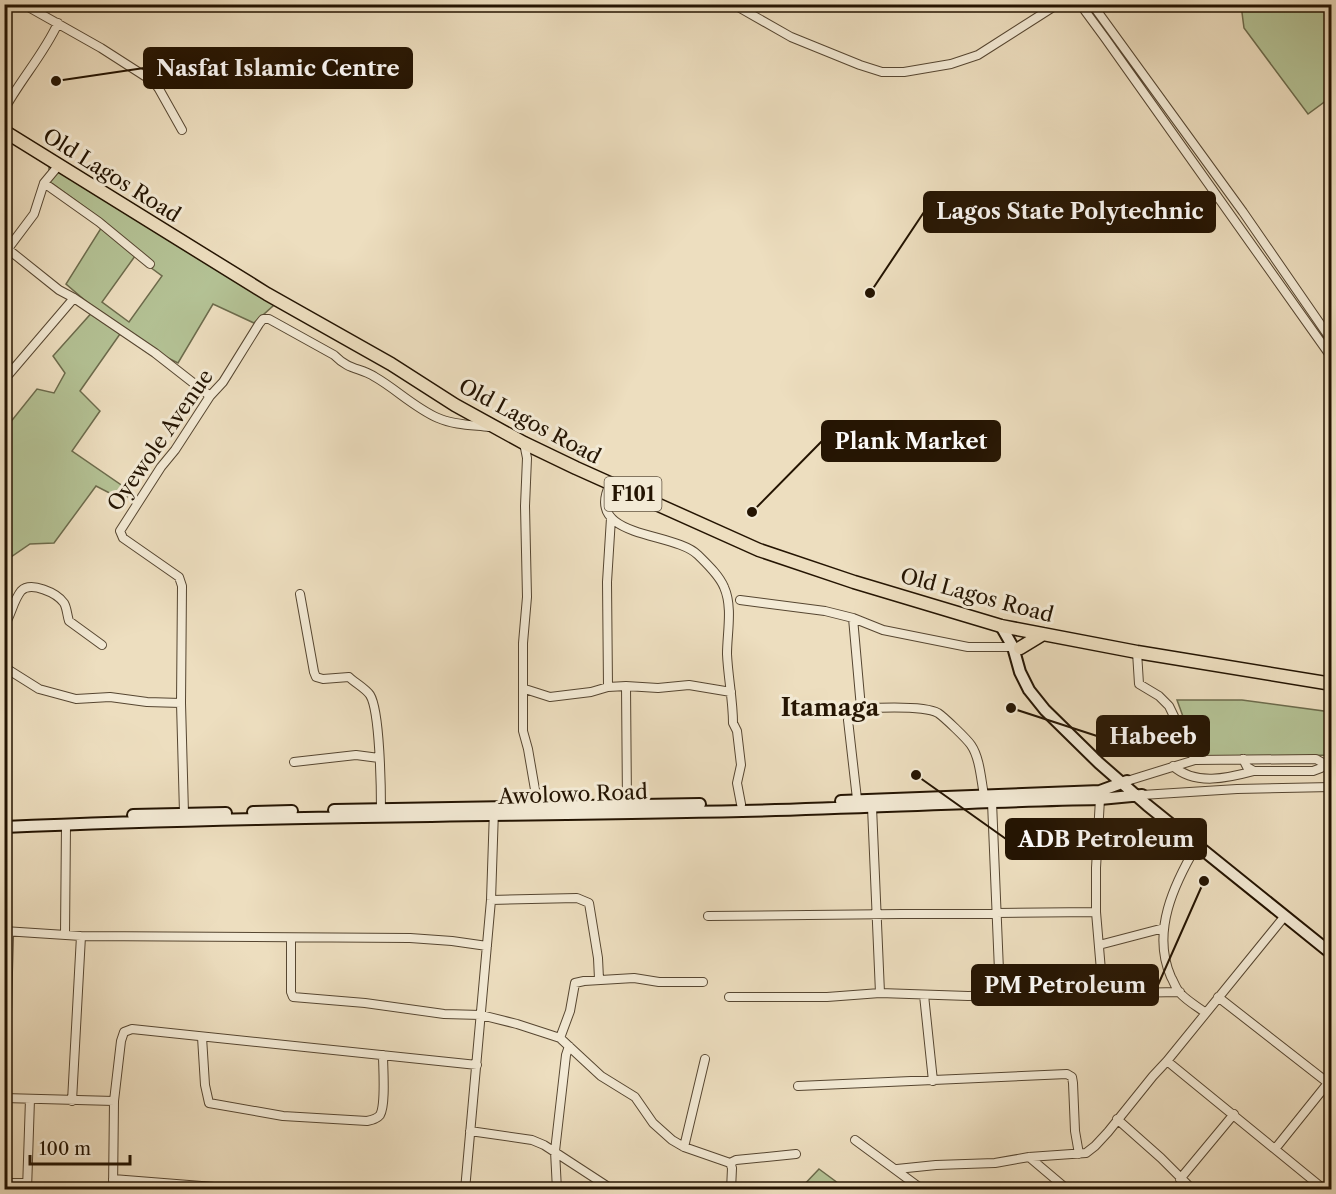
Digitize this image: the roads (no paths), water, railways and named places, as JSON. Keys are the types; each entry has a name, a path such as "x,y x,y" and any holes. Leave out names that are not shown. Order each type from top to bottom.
{"main road":[{"name":"Old Lagos Road","path":"4,131 267,294 524,443 759,550 854,582 1002,626 1332,684"},
{"path":"1002,626 1016,647 1025,672 1043,697 1124,782 1197,845 1332,954"},
{"path":"1016,647 1018,629"},
{"path":"1016,647 1043,634"},
{"name":"Awolowo Road","path":"4,820 184,813 381,811 576,813 872,807 1100,791 1124,782"},
{"path":"1139,795 1332,945"},
{"name":"Awolowo Road","path":"4,827 494,812 538,807 627,804 799,804 857,799 1100,799 1139,795"}],"street":[{"path":"23,4 130,66 157,85 182,130"},
{"path":"733,4 791,37 882,72 904,72 951,64 978,55 1058,4"},
{"path":"1080,4 1332,358"},
{"path":"1092,4 1243,212 1332,341"},
{"path":"4,110 51,38 58,23"},
{"path":"59,165 44,183 34,214 6,249 59,290 155,353 210,396"},
{"path":"44,183 99,222 150,264"},
{"path":"4,380 74,298"},
{"name":"Oyewole Avenue","path":"184,813 181,703 182,586 179,578 171,570 123,538 120,531 210,396 223,382 263,319 269,319 325,350 355,370 374,376 438,418 460,424 496,427"},
{"path":"524,443 527,458 525,506 527,607 523,643 525,689 523,731 538,807"},
{"path":"608,687 607,594 611,518 604,503 610,484"},
{"path":"611,518 639,533 690,548 723,584 729,600 727,656 741,765 737,783 741,804"},
{"path":"4,627 22,590 36,586 61,599 69,621 102,645"},
{"path":"300,594 316,676 323,679 349,677 368,692 371,698 376,716 381,811"},
{"path":"740,600 825,611 853,618 883,630 968,647 1016,647"},
{"path":"853,618 861,708"},
{"path":"1137,651 1137,681 1169,706 1195,760"},
{"path":"4,668 39,688 76,699 110,698 181,703"},
{"path":"525,689 550,697 626,686 658,688 689,685 731,692"},
{"path":"626,686 627,804"},
{"path":"857,799 848,720 850,711 861,708 900,708 937,713 971,745 988,798 1000,995"},
{"path":"294,762 356,755 379,758"},
{"path":"1243,759 1247,767 1254,771"},
{"path":"1124,782 1173,766 1195,760 1316,759 1323,764 1313,771 1254,771 1215,779 1185,774 1173,766"},
{"path":"1139,795 1278,787 1332,787"},
{"path":"1100,799 1096,912 1103,994"},
{"path":"872,807 880,993"},
{"path":"465,1190 491,900 494,812"},
{"path":"65,934 66,825"},
{"path":"1197,845 1175,885 1162,941 1167,967 1180,993 1206,1013"},
{"path":"491,900 584,899 589,903 599,979"},
{"path":"708,916 996,911 1019,914 1096,912"},
{"path":"897,1169 928,1165 995,1163 1029,1157 1086,1153 1095,1146 1167,1061 1284,916"},
{"path":"1099,945 1164,928"},
{"path":"114,1101 5,1098 7,931 81,936 410,938 487,946"},
{"path":"72,1101 81,936"},
{"path":"291,938 291,992 293,997 481,1016 517,1024 560,1038 601,1076 635,1097 653,1123 672,1140 684,1147 730,1163 736,1160 796,1154"},
{"path":"560,1038 570,1011 574,984 599,979 634,978 659,982 703,982"},
{"path":"729,997 828,997 880,993 1000,995 1180,993"},
{"path":"924,995 933,1081"},
{"path":"1218,997 1330,1082 1275,1149"},
{"path":"113,1190 114,1101 121,1041 124,1032 132,1029 477,1065"},
{"path":"202,1037 205,1085 209,1103 283,1116 374,1119 379,1116 382,1108 383,1055"},
{"path":"557,1190 555,1151 569,1046"},
{"path":"684,1147 705,1059"},
{"path":"1167,1061 1320,1186"},
{"path":"798,1086 1068,1074 1073,1083 1075,1131 1079,1154"},
{"path":"4,1183 27,1186 30,1100"},
{"path":"1180,1179 1234,1114"},
{"path":"1117,1119 1193,1190"},
{"path":"470,1131 532,1140 555,1151 613,1190"},
{"path":"855,1140 923,1190"},
{"path":"1029,1157 1068,1190"},
{"path":"730,1163 732,1168 731,1190"},
{"path":"113,1179 252,1190"}],"place":[{"name":"Nasfat Islamic Centre","path":"56,81"},
{"name":"Lagos State Polytechnic","path":"870,293"},
{"name":"Plank Market","path":"752,512"},
{"name":"Habeeb","path":"1011,708"},
{"name":"ADB Petroleum","path":"916,775"},
{"name":"PM Petroleum","path":"1204,881"}],"district":[{"name":"Itamaga","path":"830,707"}]}
